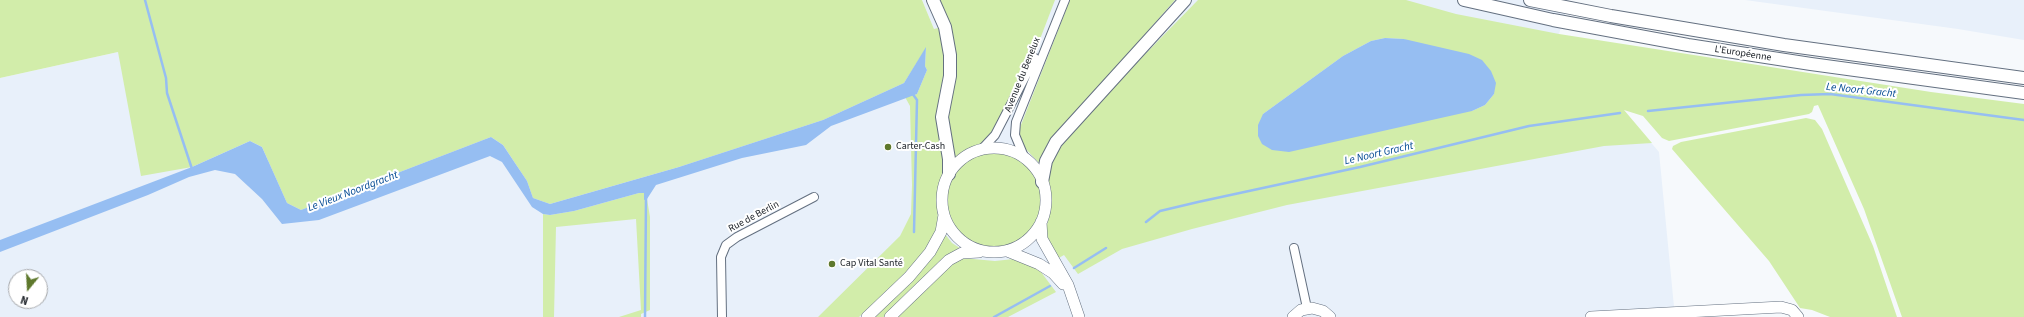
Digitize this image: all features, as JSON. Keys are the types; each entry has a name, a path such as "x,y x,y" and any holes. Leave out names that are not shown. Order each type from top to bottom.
{"highway":[{"path":"933,0 945,27 950,55 950,76 942,122 949,159 948,174"},
{"path":"1042,182 1046,161 1056,142 1185,0"},
{"name":"L'Européenne","path":"1463,0 1560,22 1688,45 1841,69 2024,93"},
{"name":"L'Européenne","path":"1530,0 1635,21 1784,45 2024,78"},
{"path":"1537,0 1553,5"}],"main road":[{"path":"985,252 969,246 958,238 949,228 944,215 942,196 948,174 964,158 981,150 1003,149 1025,159 1035,169 1042,182 1046,200 1042,221 1042,239 1066,280 1079,317"},
{"path":"867,317 909,277 930,252 941,232 944,215"},
{"path":"1008,251 1029,239 1042,221"},
{"path":"890,317 949,260 962,253 1008,251 1027,257 1059,279 1073,299"},
{"path":"1591,317 1643,316 1778,307 1789,309 1798,317"},
{"path":"1293,317 1298,312 1307,308 1318,309 1330,317"}],"street":[{"name":"Avenue du Benelux","path":"981,150 995,135 1031,66 1060,0"},
{"name":"Avenue du Benelux","path":"1025,159 1015,135 1016,122 1065,0"},
{"name":"Rue de Berlin","path":"722,317 721,257 726,245 736,237 814,197"},
{"path":"1294,248 1307,308"}],"shaded area":[{"path":"922,0 1569,0 1559,34 1659,152 1675,317 0,317 0,78 118,52 192,167 470,143 491,137 550,204 679,167 934,29"},
{"path":"1745,0 2024,0 2024,40 1958,29"}],"green space":[{"path":"0,0 922,0 934,29 938,28 943,45 945,66 937,110 937,127 944,159 944,169 937,190 938,227 931,245 906,272 859,317 818,317 900,236 911,214 912,185 910,106 905,97 917,94 927,70 925,66 926,48 904,83 823,120 679,167 550,204 533,198 527,181 503,145 491,137 301,210 287,203 262,147 250,141 192,167 141,176 118,52 0,78"},
{"path":"939,0 1055,0 1037,47 989,137 982,144 967,149 954,160 947,125 953,82"},
{"path":"1070,0 1175,0 1059,132 1041,165 1022,145 1019,130"},
{"path":"1198,0 1406,0 1456,14 1559,34 1931,92 2024,104 2024,317 1902,317 1864,209 1818,105 1814,106 1812,112 1809,114 1669,141 1662,138 1643,116 1624,110 1652,143 1604,146 1287,205 1192,229 1122,249 1078,274 1064,255 1057,259 1045,235 1052,200 1048,180 1050,168 1056,150 1071,130","holes":["1385,38 1404,39 1494,94 1485,105 1472,111 1263,114 1343,56 1371,41"]},
{"path":"1806,118 1815,120 1822,129 1873,246 1897,317 1830,317 1812,310 1800,308 1769,261 1672,149 1673,146 1681,142"},
{"path":"994,152 1012,156 1028,166 1038,182 1042,200 1038,218 1028,234 1012,244 994,248 976,244 960,234 950,218 946,200 950,182 960,166 976,156"},
{"path":"639,193 644,193 645,200 647,199 650,217 650,310 641,314 641,317 619,317 641,310 636,219 556,227 554,317 543,317 543,214 550,215 574,211"},
{"path":"945,234 952,243 963,250 905,297 884,317 872,317"},
{"path":"962,258 995,261 1014,259 1038,268 1056,292 1008,317 897,317 946,265"}],"water":[{"path":"1385,38 1404,39 1469,54 1482,60 1491,71 1496,83 1494,94 1485,105 1472,111 1289,152 1272,150 1262,144 1258,136 1258,125 1263,114 1343,56 1371,41"},
{"name":"Le Vieux Noordgracht","path":"926,47 925,66 927,70 917,94 831,126 806,145 742,158 656,185 647,199 644,200 644,193 639,193 574,211 550,215 543,214 532,207 502,162 490,156 319,220 282,224 262,199 235,174 215,170 189,177 148,195 0,252 0,240 192,167 250,141 262,147 287,203 301,210 491,137 503,145 527,181 533,198 550,204 679,167 823,120 904,83"}],"waterway":[{"path":"145,0 166,78 167,93 192,169"},
{"path":"912,93 917,100 914,232"},
{"name":"Le Noort Gracht","path":"1648,111 1801,95 1830,94 2024,120"},
{"name":"Le Noort Gracht","path":"1146,222 1160,211 1198,202 1360,167 1529,126 1620,113"},
{"path":"645,317 646,196"},
{"name":"Le Noort Gracht","path":"1074,268 1106,248"},
{"name":"Le Noort Gracht","path":"994,317 1050,286"}],"place":[{"name":"Carter-Cash","path":"888,147"},
{"name":"Cap Vital Santé","path":"832,264"}]}
